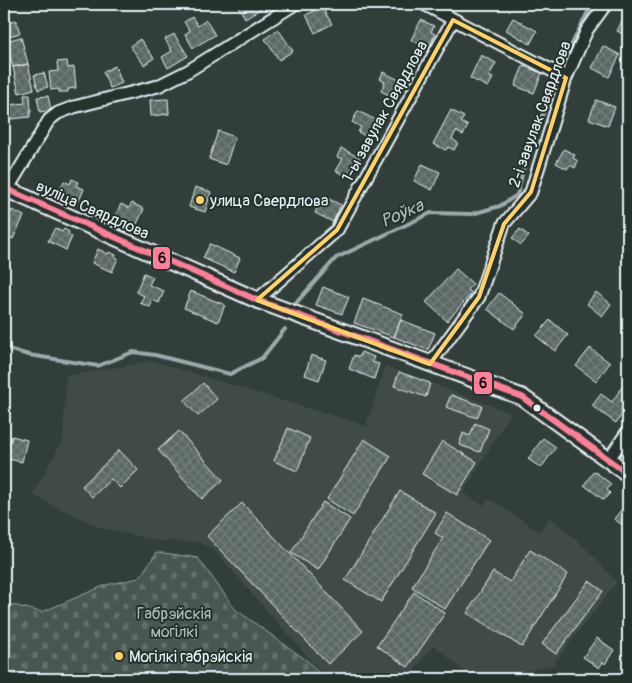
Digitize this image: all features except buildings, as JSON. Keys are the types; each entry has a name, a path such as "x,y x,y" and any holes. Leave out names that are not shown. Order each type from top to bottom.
{"street":[{"path":"5,191 49,120 58,113 74,107 158,86 188,71 295,4"},
{"path":"424,4 566,78"},
{"name":"2-і завулак Свярдлова","path":"430,364 479,297 504,224 531,192 566,78 587,30 606,4"},
{"name":"1-ы завулак Свярдлова","path":"257,300 337,230 453,20"},
{"name":"вуліца Свярдлова","path":"5,191 257,300 522,397 628,474"},
{"path":"609,459 628,431"}],"highlighted area":[{"path":"453,20 566,78 531,192 504,224 479,297 430,364 257,300 337,230"}],"shaded area":[{"path":"153,361 366,426 385,366 511,413 463,493 483,505 490,499 539,531 550,517 587,549 617,582 553,665 520,673 513,679 473,679 434,645 409,677 404,679 327,679 213,549 198,542 158,541 99,527 32,495 63,440 66,376"}],"green space":[{"name":"Габрэйскія могілкі","path":"157,552 198,558 235,609 309,662 324,679 4,679 4,603 42,612 106,585 139,578"}],"waterway":[{"name":"Роўка","path":"563,64 592,4"},
{"name":"Роўка","path":"293,308 336,258 431,213 472,214 500,206 517,195 530,142 556,85"},
{"name":"Роўка","path":"4,348 29,355 98,366 133,352 155,355 230,374 262,358 285,329"}],"transit line":[{"name":"6","path":"4,188 257,300 522,397 628,474"}],"place":[{"name":"улица Свердлова","path":"200,200"},
{"name":"Могілкі габрэйскія","path":"119,656"}]}
